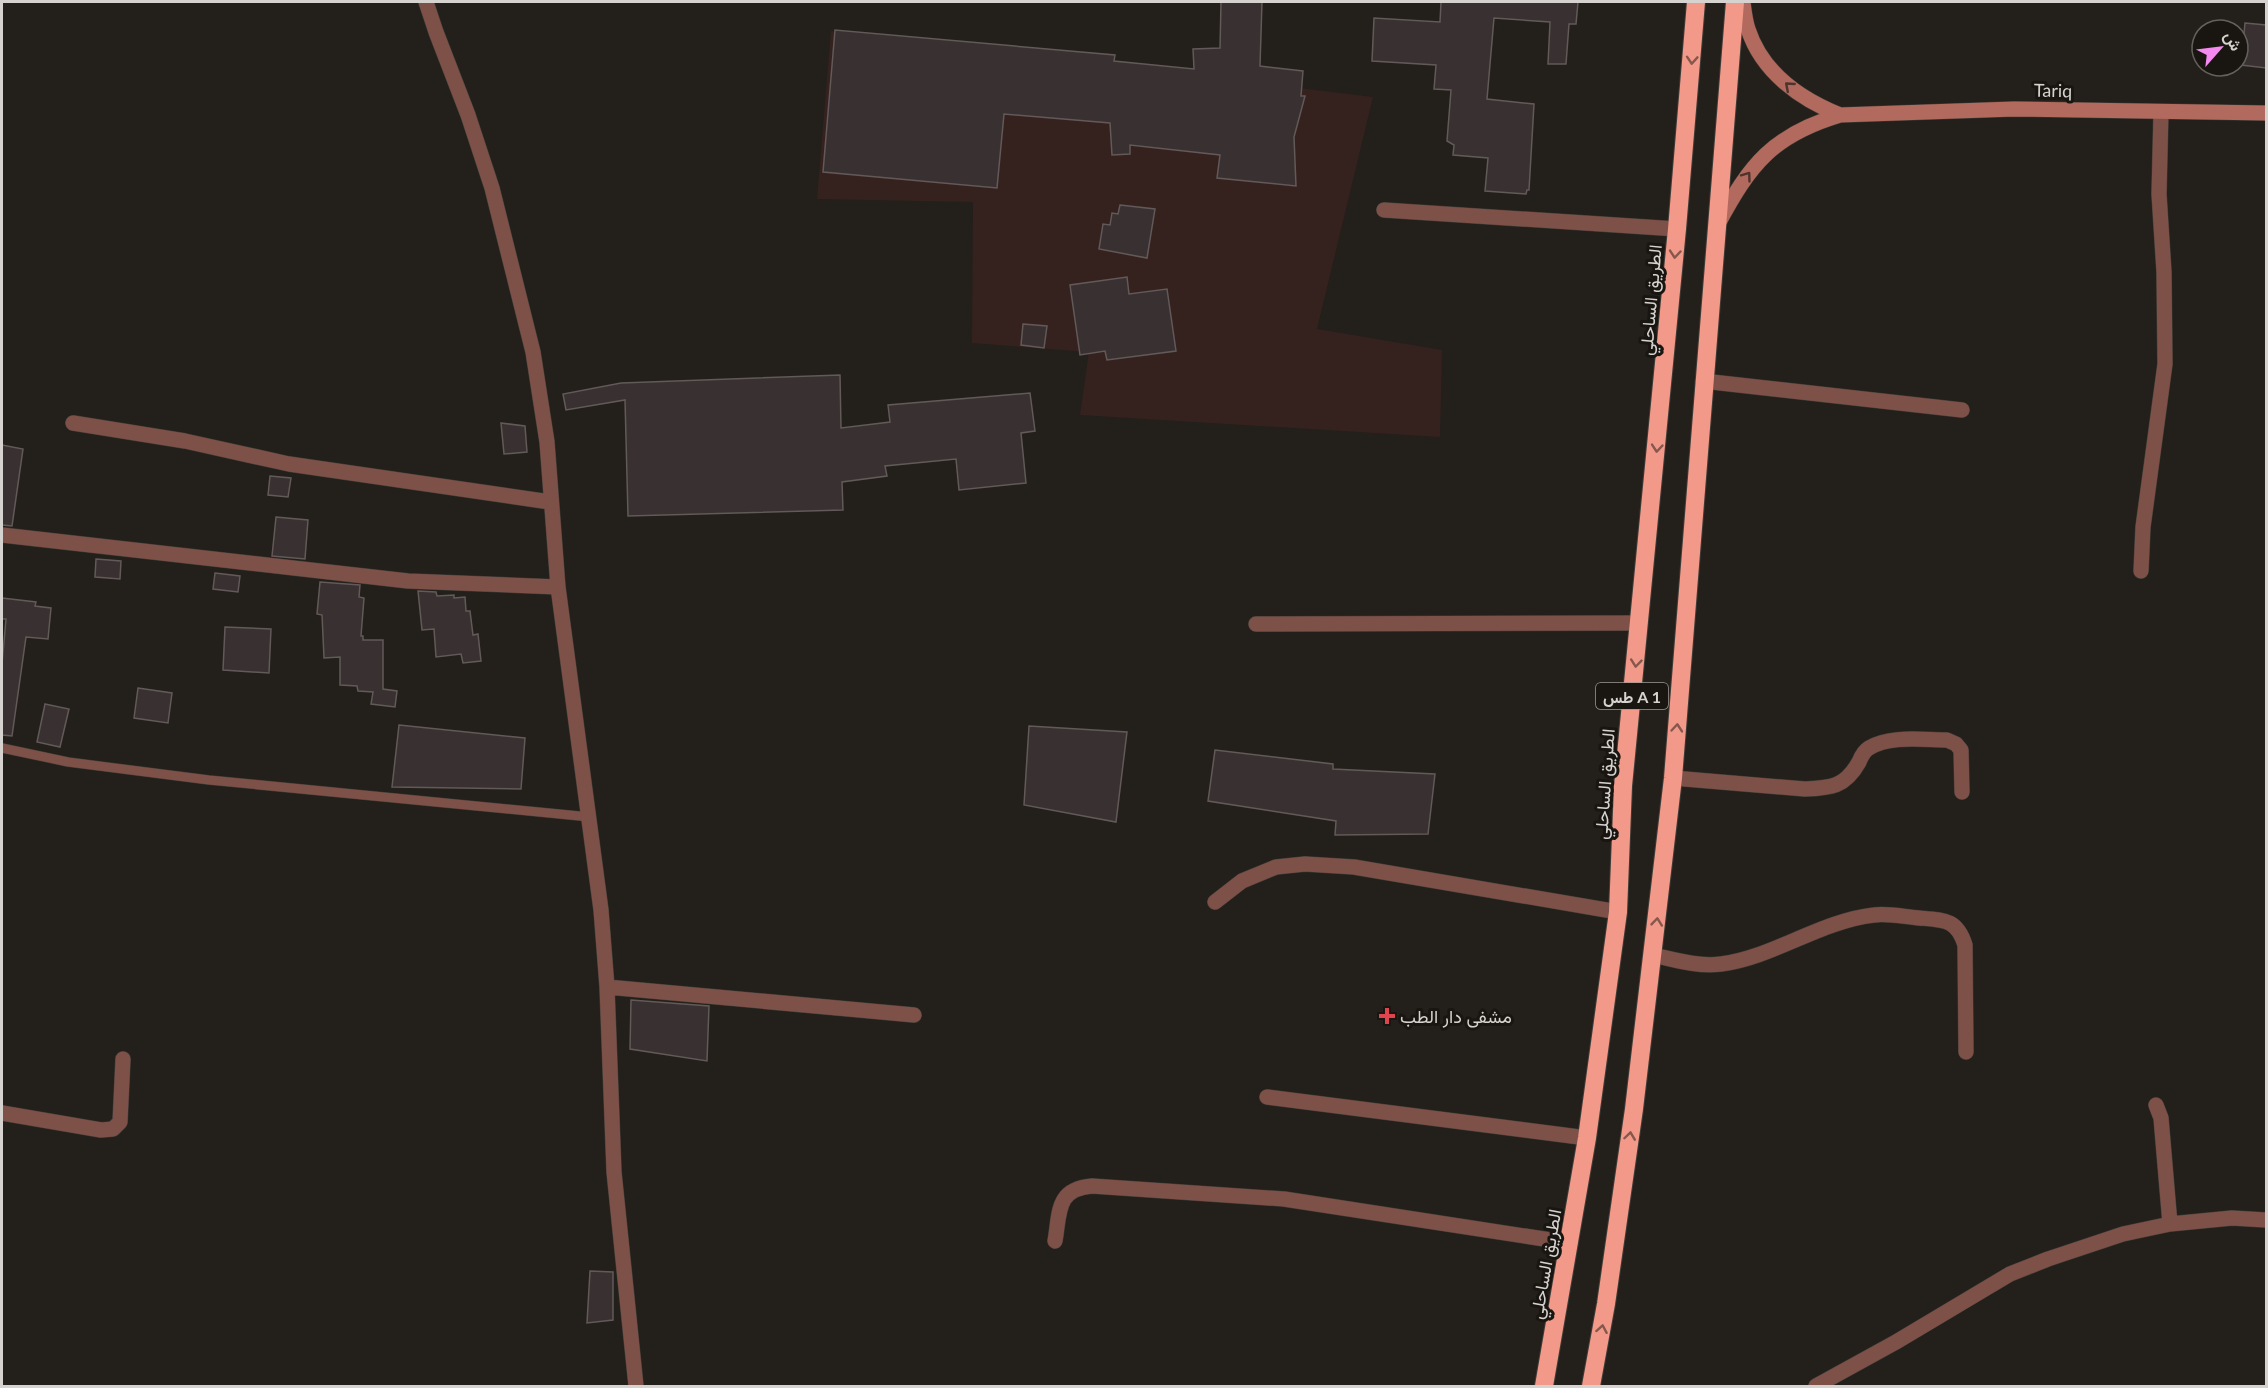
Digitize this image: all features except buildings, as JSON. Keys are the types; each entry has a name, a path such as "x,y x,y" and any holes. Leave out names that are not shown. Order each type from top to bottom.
{"highway":[{"name":"الطريق الساحلي","path":"1544,1386 1587,1138 1618,912 1623,786 1677,229 1696,2"},
{"name":"طس A 1","path":"1591,1386 1606,1304 1628,1155 1673,778 1735,2"}],"main road":[{"path":"1743,2 1748,29 1760,52 1775,73 1794,91 1816,105 1840,115"},
{"name":"Tariq","path":"1840,115 2014,109 2266,113"},
{"path":"1717,226 1748,172 1767,152 1789,136 1813,123 1840,115"}],"street":[{"path":"426,2 488,177 533,352 545,430 558,587 601,910 607,987 614,1172 636,1386"},
{"path":"2141,571 2146,504 2165,364 2164,272 2159,194 2161,112"},
{"path":"1384,210 1677,229"},
{"path":"1703,381 1962,410"},
{"path":"73,423 185,441 289,464 550,502"},
{"path":"2,535 408,581 558,587"},
{"path":"1256,624 1640,623"},
{"path":"1673,778 1804,789 1826,788 1841,784 1852,773 1866,749 1881,742 1947,740 1956,744 1961,750 1962,792"},
{"path":"1215,902 1242,881 1276,867 1305,864 1354,867 1618,912"},
{"path":"1653,955 1694,964 1721,964 1758,955 1796,938 1842,922 1875,915 1944,920 1956,926 1965,945 1966,1052"},
{"path":"607,987 914,1015"},
{"path":"2,1113 101,1130 113,1129 120,1122 123,1059"},
{"path":"1267,1097 1587,1138"},
{"path":"2156,1105 2161,1118 2170,1224"},
{"path":"1055,1241 1061,1202 1069,1193 1080,1187 1092,1186 1284,1198 1570,1243"},
{"path":"1816,1386 1896,1342 2010,1274 2048,1259 2123,1234 2170,1224 2232,1218 2266,1220"}],"lane":[{"path":"2,748 68,762 197,778 590,817"}],"shaded area":[{"path":"831,31 1373,97 1317,329 1442,350 1440,437 1080,415 1089,352 972,343 973,202 817,199"}],"place":[{"name":"مشفى دار الطب","path":"1387,1016"}]}
